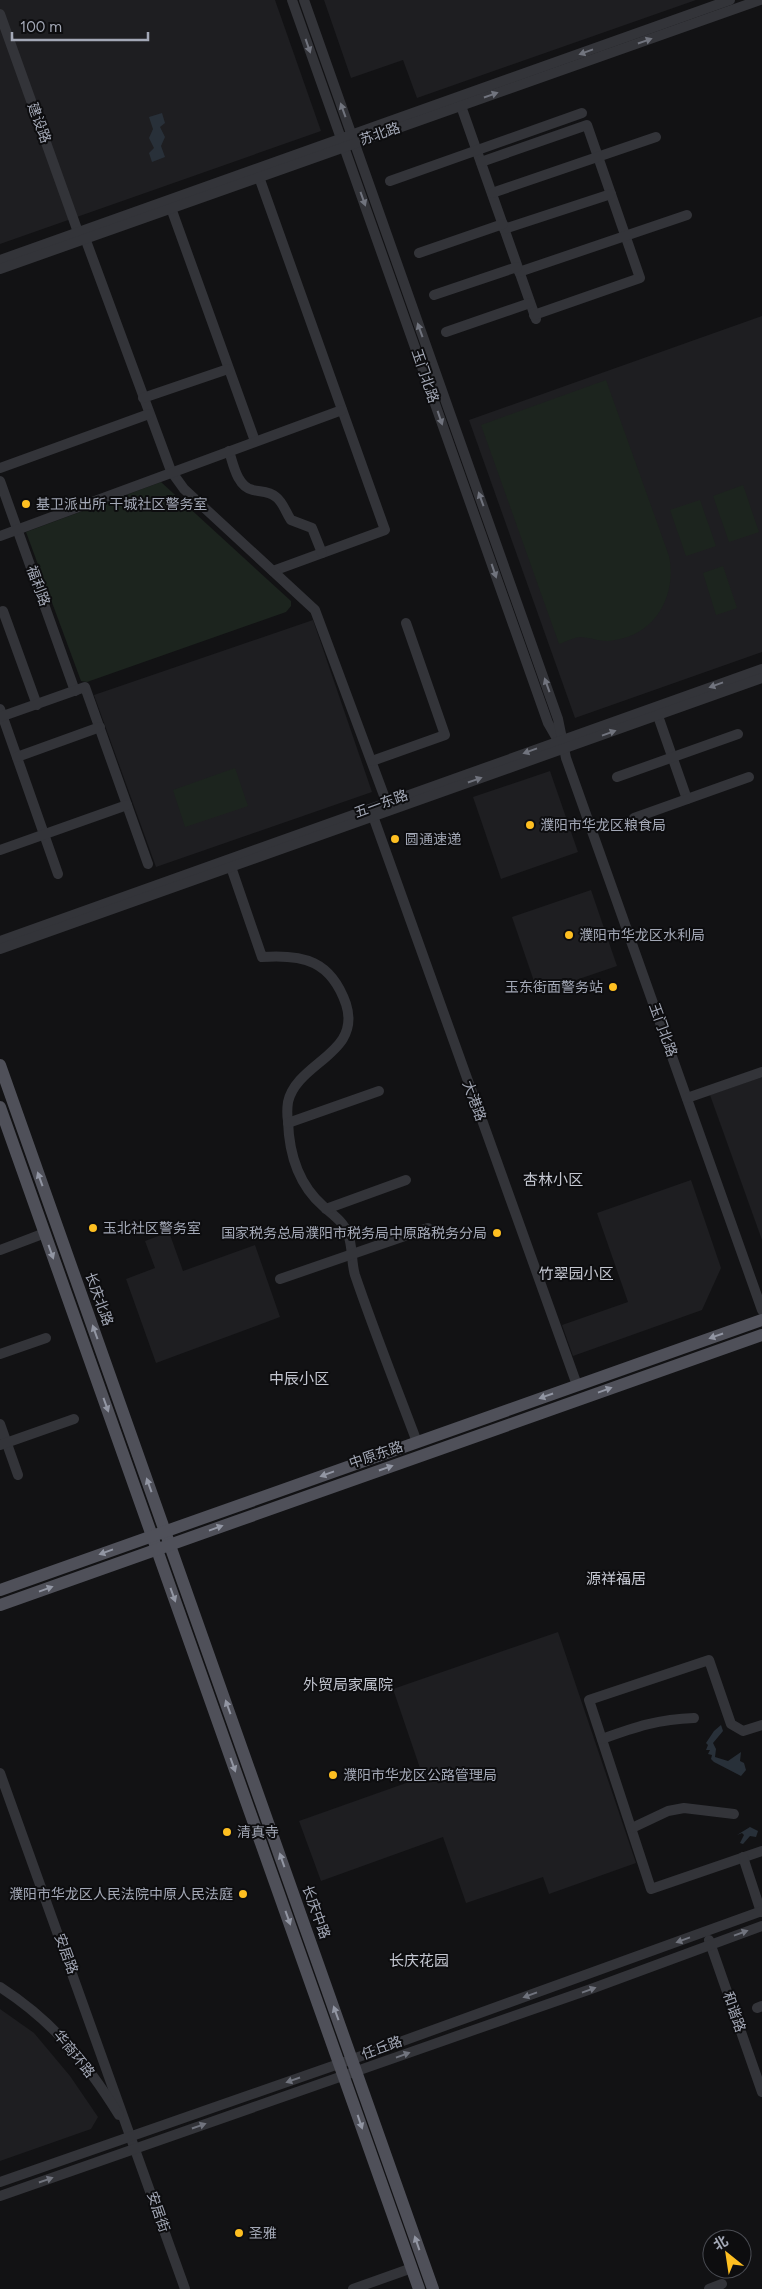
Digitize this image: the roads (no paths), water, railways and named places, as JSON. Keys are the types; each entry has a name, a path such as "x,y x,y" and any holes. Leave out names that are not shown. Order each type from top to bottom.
{"main road":[{"name":"长庆北路","path":"0,1065 170,1544"},
{"name":"长庆北路","path":"0,1107 157,1549"},
{"name":"中原东路","path":"0,1590 762,1320"},
{"name":"中原东路","path":"0,1605 762,1334"},
{"name":"长庆中路","path":"170,1544 433,2289"},
{"name":"长庆中路","path":"157,1549 419,2289"}],"street":[{"name":"玉门北路","path":"292,0 348,141"},
{"name":"玉门北路","path":"304,0 348,141 548,723 561,743 762,1310"},
{"name":"苏北路","path":"0,268 81,235 348,141 730,0"},
{"name":"苏北路","path":"0,260 171,208 259,177 348,141 461,106 760,0"},
{"name":"建设路","path":"0,14 81,235 171,471 184,489 274,571 320,617 388,806"},
{"path":"461,106 535,318 640,278 587,125 481,162"},
{"path":"390,181 582,113"},
{"path":"492,193 656,137"},
{"path":"259,177 384,530 274,571"},
{"path":"419,253 611,194"},
{"path":"171,208 254,441"},
{"path":"434,295 626,236 687,215"},
{"path":"446,332 530,303"},
{"path":"143,398 228,369"},
{"path":"0,536 171,471 342,410"},
{"path":"0,468 149,414"},
{"path":"229,451 243,484 248,489 266,492 280,500 291,520 312,528 322,553"},
{"name":"福利路","path":"0,481 75,691"},
{"path":"3,611 37,705"},
{"path":"372,761 445,735 406,623"},
{"name":"五一东路","path":"0,941 388,806 762,669"},
{"name":"五一东路","path":"561,743 658,716 762,678"},
{"path":"58,874 1,714 37,705 86,687 148,864"},
{"path":"658,716 687,799"},
{"path":"17,757 100,728"},
{"path":"617,777 738,734"},
{"path":"634,818 750,776"},
{"path":"0,850 127,805"},
{"name":"五一东路","path":"0,949 373,816 388,806"},
{"name":"大港路","path":"373,816 577,1385"},
{"path":"231,867 262,957 288,955 305,959 319,966 329,975 345,1003 349,1018 349,1028 337,1047 307,1074 295,1088 288,1101 288,1137 296,1170 311,1194 343,1224 348,1233 356,1277 417,1442"},
{"path":"687,1098 762,1072"},
{"path":"288,1123 379,1091"},
{"path":"326,1208 406,1180"},
{"path":"280,1280 428,1228"},
{"path":"0,1250 45,1233"},
{"path":"0,1354 46,1338"},
{"path":"3,1444 74,1419"},
{"path":"0,1424 3,1444 18,1475"},
{"path":"762,1725 743,1731 731,1724 709,1660 590,1700 651,1889 762,1851"},
{"path":"602,1739 641,1725 667,1719 694,1718"},
{"name":"安居路","path":"0,1773 131,2136"},
{"path":"632,1828 668,1811 684,1808 734,1814"},
{"path":"743,1857 761,1911"},
{"name":"任丘路","path":"0,2182 339,2064 761,1911"},
{"name":"任丘路","path":"0,2196 357,2072 762,1926"},
{"name":"和谐路","path":"706,1932 762,2092"},
{"name":"华商环路","path":"0,1987 30,2008 68,2043 100,2085 131,2136"},
{"name":"安居街","path":"131,2136 185,2289"},
{"path":"352,2289 412,2268"},
{"path":"709,2289 722,2284"}],"place":[{"name":"基卫派出所 干城社区警务室","path":"26,504"},
{"name":"濮阳市华龙区粮食局","path":"530,825"},
{"name":"圆通速递","path":"395,839"},
{"name":"濮阳市华龙区水利局","path":"569,935"},
{"name":"玉东街面警务站","path":"613,987"},
{"name":"玉北社区警务室","path":"93,1228"},
{"name":"国家税务总局濮阳市税务局中原路税务分局","path":"497,1233"},
{"name":"濮阳市华龙区公路管理局","path":"333,1775"},
{"name":"清真寺","path":"227,1832"},
{"name":"濮阳市华龙区人民法院中原人民法庭","path":"243,1894"},
{"name":"圣雅","path":"239,2233"}],"district":[{"name":"杏林小区","path":"553,1180"},
{"name":"竹翠园小区","path":"576,1274"},
{"name":"中辰小区","path":"299,1379"},
{"name":"源祥福居","path":"616,1579"},
{"name":"外贸局家属院","path":"348,1685"},
{"name":"长庆花园","path":"419,1961"}]}
